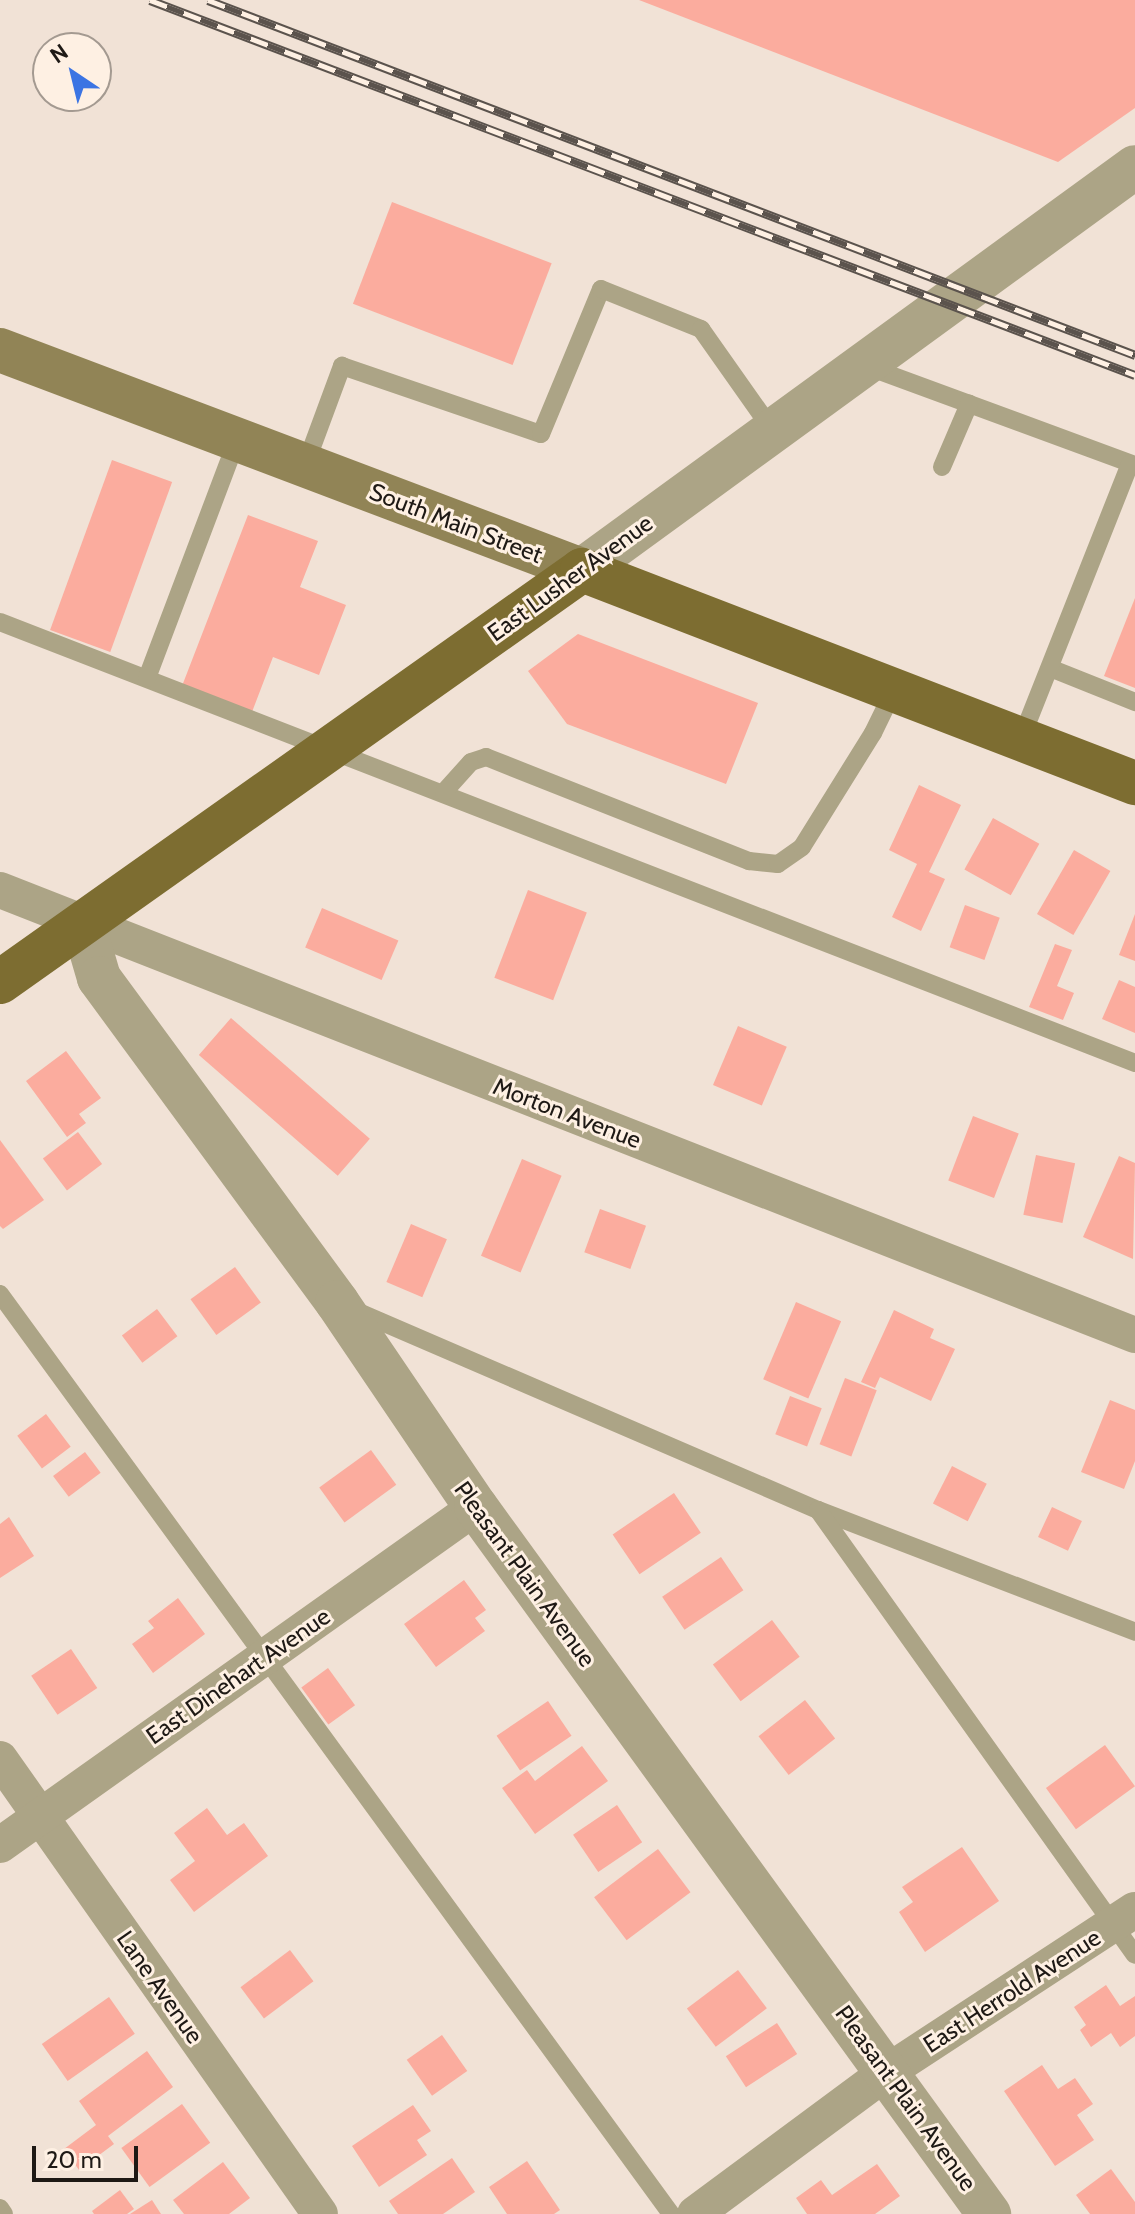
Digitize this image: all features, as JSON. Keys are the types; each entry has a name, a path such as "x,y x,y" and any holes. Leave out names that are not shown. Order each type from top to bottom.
{"main road":[{"name":"South Main Street","path":"0,350 1135,783"},
{"name":"East Lusher Avenue","path":"0,982 582,570"}],"street":[{"name":"East Lusher Avenue","path":"582,570 1135,167"},
{"name":"Morton Avenue","path":"0,890 1135,1335"},
{"name":"Pleasant Plain Avenue","path":"83,923 99,978 337,1302 476,1507 989,2214"},
{"name":"East Dinehart Avenue","path":"0,1845 476,1507"},
{"name":"Lane Avenue","path":"0,1759 320,2214"},
{"name":"East Herrold Avenue","path":"695,2214 887,2072 1124,1917"}],"lane":[{"path":"305,466 342,366 541,434 601,289 701,329 773,431"},
{"path":"864,365 1132,464 1021,739"},
{"path":"942,467 969,404"},
{"path":"147,678 237,440"},
{"path":"0,622 331,748 1135,1063"},
{"path":"1050,668 1135,702"},
{"path":"444,792 471,762 486,757 749,861 778,864 802,847 873,733 894,690"},
{"path":"0,1294 267,1655 671,2214"},
{"path":"337,1302 818,1510 1135,1632"},
{"path":"818,1510 1124,1917 1135,1955"},
{"path":"0,2208 4,2214"}],"building":[{"path":"639,0 1135,0 1135,108 1058,162"},
{"path":"392,202 552,263 513,365 353,304"},
{"path":"112,460 172,482 110,652 50,630"},
{"path":"248,515 318,541 300,587 346,605 319,675 273,657 252,712 182,686"},
{"path":"1135,598 1135,688 1104,676"},
{"path":"578,634 758,703 726,784 567,724 528,671"},
{"path":"919,785 961,805 929,872 945,879 921,931 892,917 917,864 889,850"},
{"path":"993,818 1039,844 1011,895 964,870"},
{"path":"1074,850 1110,871 1073,935 1037,914"},
{"path":"528,890 587,913 553,1000 494,978"},
{"path":"965,905 1000,918 984,960 950,947"},
{"path":"322,908 398,940 382,980 305,948"},
{"path":"1135,914 1135,961 1119,955"},
{"path":"1055,944 1072,950 1057,986 1074,993 1063,1020 1029,1007"},
{"path":"1119,980 1135,987 1135,1033 1102,1019"},
{"path":"231,1018 370,1139 338,1176 199,1055"},
{"path":"738,1026 787,1047 762,1106 713,1085"},
{"path":"66,1051 101,1098 79,1114 86,1123 67,1137 26,1081"},
{"path":"973,1116 1019,1134 994,1198 948,1180"},
{"path":"78,1132 102,1164 67,1190 43,1158"},
{"path":"0,1140 44,1200 3,1229 0,1226"},
{"path":"1036,1155 1075,1163 1062,1223 1023,1215"},
{"path":"1119,1156 1135,1163 1133,1259 1083,1237"},
{"path":"522,1159 562,1176 521,1272 481,1256"},
{"path":"600,1209 646,1226 630,1269 584,1252"},
{"path":"411,1224 447,1239 422,1297 386,1282"},
{"path":"235,1267 261,1303 216,1335 191,1299"},
{"path":"796,1302 841,1321 808,1398 763,1379"},
{"path":"157,1309 177,1336 142,1363 122,1335"},
{"path":"894,1310 934,1329 930,1338 955,1349 931,1401 880,1377 875,1388 861,1382"},
{"path":"845,1378 877,1390 851,1456 820,1444"},
{"path":"790,1396 822,1408 807,1446 775,1434"},
{"path":"1110,1400 1135,1410 1135,1461 1124,1489 1081,1472"},
{"path":"46,1414 71,1447 42,1468 17,1436"},
{"path":"371,1450 396,1485 344,1522 319,1488"},
{"path":"85,1452 101,1473 69,1497 53,1476"},
{"path":"952,1466 987,1484 968,1521 933,1503"},
{"path":"674,1493 701,1533 639,1574 613,1534"},
{"path":"1052,1507 1082,1521 1068,1551 1038,1537"},
{"path":"9,1517 34,1556 0,1578 0,1524"},
{"path":"721,1557 743,1590 685,1630 662,1597"},
{"path":"464,1580 486,1610 475,1618 485,1631 436,1667 404,1624"},
{"path":"178,1598 205,1634 153,1673 132,1644 154,1628 148,1621"},
{"path":"772,1620 800,1657 741,1701 713,1665"},
{"path":"71,1649 97,1688 57,1715 31,1676"},
{"path":"328,1668 355,1705 328,1725 301,1687"},
{"path":"805,1700 835,1739 789,1775 759,1736"},
{"path":"548,1701 571,1736 520,1770 497,1736"},
{"path":"1105,1745 1135,1786 1076,1829 1046,1788"},
{"path":"582,1746 608,1781 535,1834 502,1788 527,1770 535,1781"},
{"path":"617,1805 642,1842 598,1872 573,1835"},
{"path":"207,1808 227,1835 244,1823 268,1856 194,1912 170,1880 195,1861 174,1833"},
{"path":"962,1847 999,1901 925,1952 899,1912 913,1902 902,1887"},
{"path":"658,1849 690,1892 627,1940 594,1897"},
{"path":"290,1950 313,1981 264,2018 240,1987"},
{"path":"738,1970 767,2008 716,2047 687,2009"},
{"path":"1106,1985 1120,2006 1135,1996 1135,2036 1120,2047 1111,2033 1091,2047 1080,2030 1086,2025 1074,2007"},
{"path":"109,1997 135,2034 68,2081 42,2044"},
{"path":"777,2023 797,2054 746,2087 726,2056"},
{"path":"442,2035 467,2071 432,2096 407,2060"},
{"path":"147,2051 173,2087 108,2136 114,2144 79,2170 64,2149 96,2125 79,2101"},
{"path":"1042,2065 1058,2089 1075,2078 1093,2104 1077,2115 1094,2140 1055,2166 1004,2091"},
{"path":"182,2104 210,2143 150,2187 121,2148"},
{"path":"413,2105 431,2131 417,2140 427,2155 379,2187 352,2146"},
{"path":"452,2158 475,2192 443,2214 398,2214 389,2201"},
{"path":"527,2161 560,2210 554,2214 507,2214 489,2187"},
{"path":"223,2162 250,2198 229,2214 184,2214 173,2200"},
{"path":"877,2164 900,2196 875,2214 807,2214 796,2198 821,2180 832,2195"},
{"path":"1111,2169 1135,2202 1135,2214 1090,2214 1076,2195"},
{"path":"120,2190 134,2209 127,2214 94,2214 92,2211"},
{"path":"152,2200 161,2214 130,2214"}],"railway":[{"path":"150,0 1135,375"},
{"path":"208,0 1135,355"}]}
